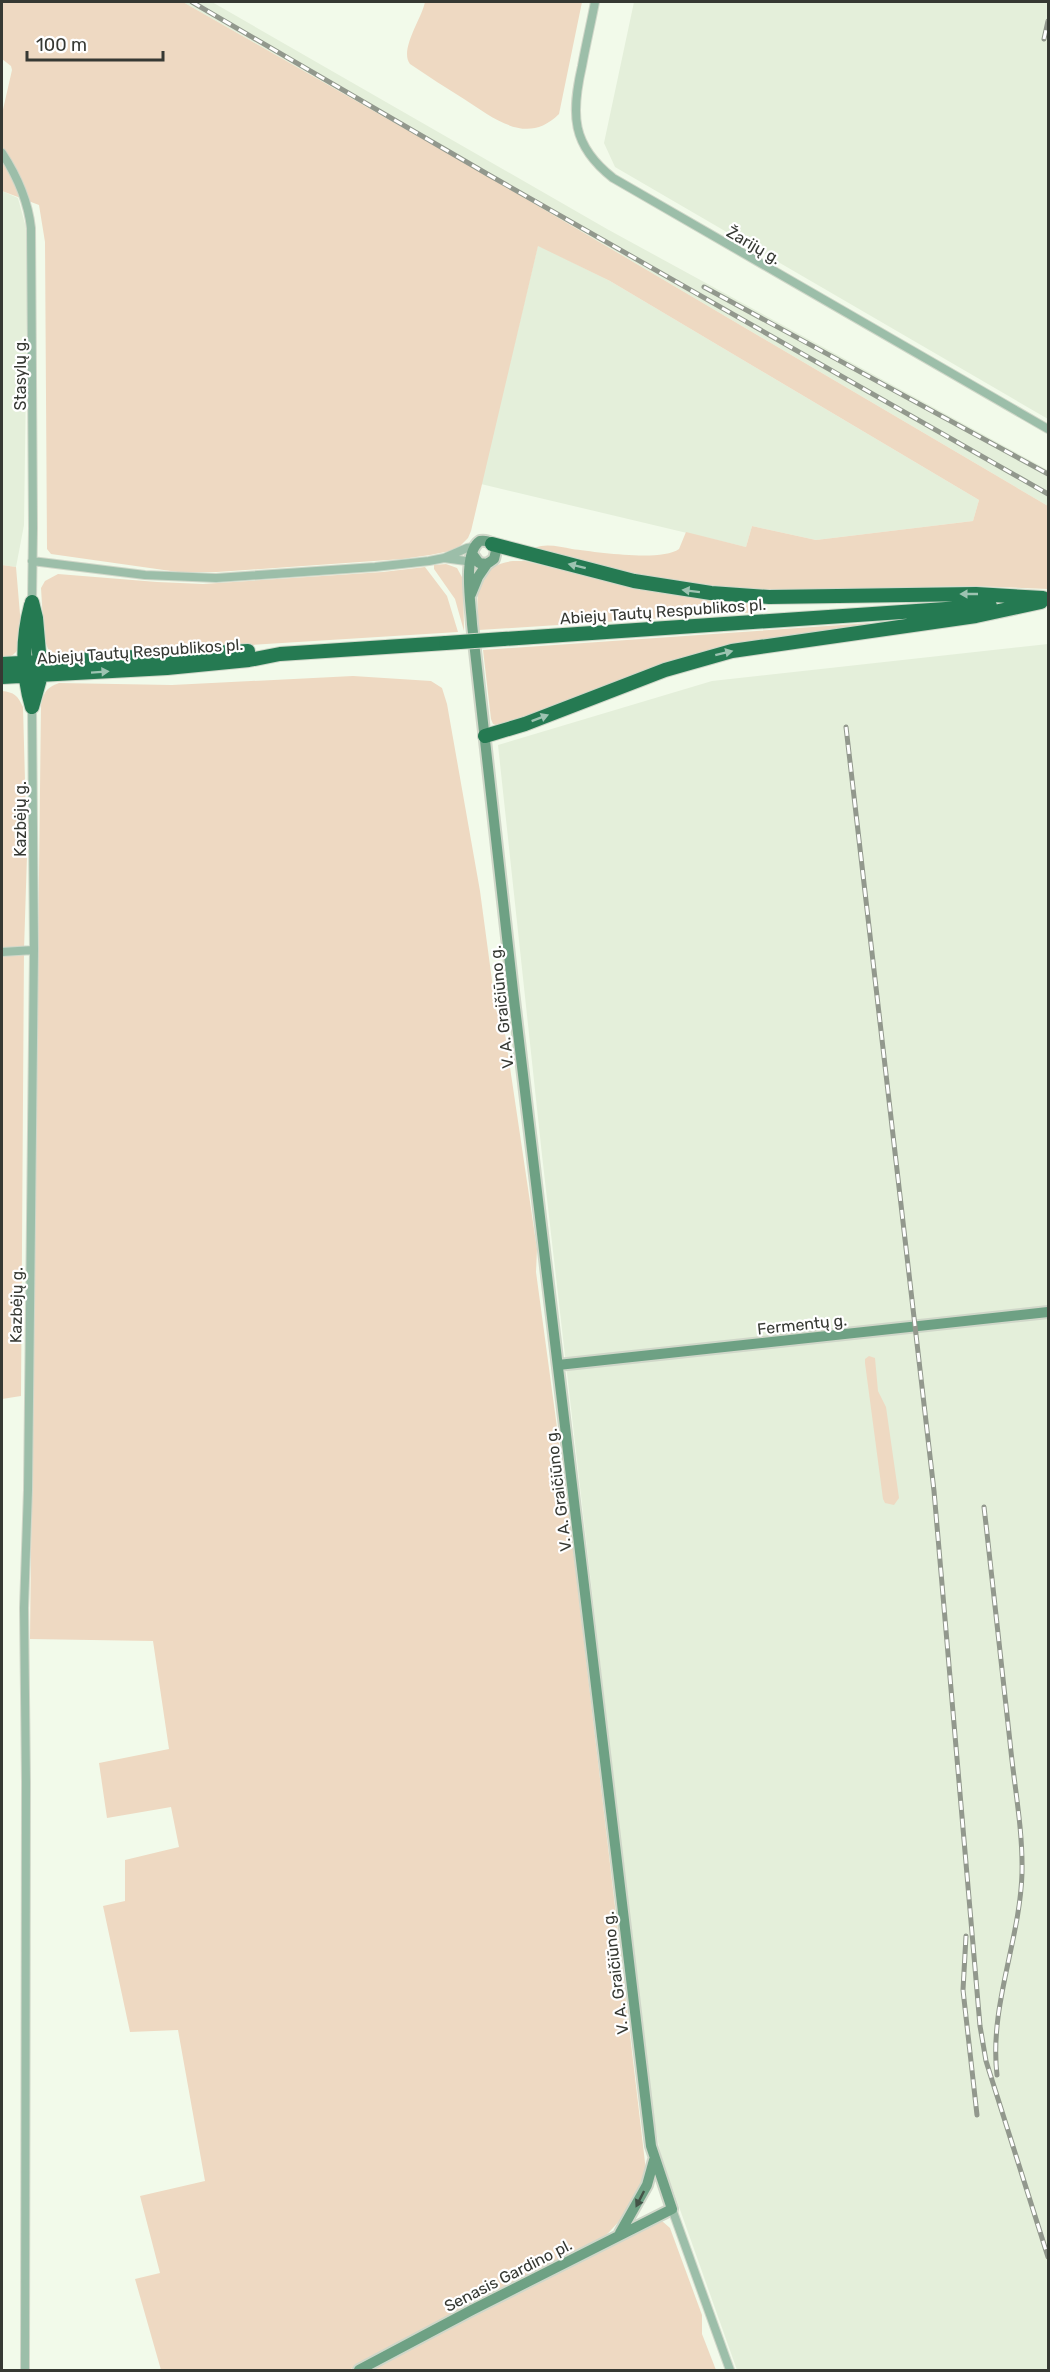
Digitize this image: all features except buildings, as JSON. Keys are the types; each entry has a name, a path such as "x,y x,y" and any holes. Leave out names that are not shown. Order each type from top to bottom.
{"highway":[{"path":"492,544 634,580 711,593 769,597 976,594 1046,601"},
{"path":"485,736 525,724 665,670 732,651 976,616 1046,601"},
{"name":"Abiejų Tautų Respublikos pl.","path":"2,677 25,669 243,651 280,654 1046,601"},
{"path":"32,602 36,618 41,668 32,707"},
{"path":"32,602 28,618 25,669 32,707"},
{"name":"Abiejų Tautų Respublikos pl.","path":"2,664 25,669"}],"main road":[{"path":"471,594 478,577 476,558 480,541 492,544 495,555 476,558"},
{"name":"V. A. Graičiūno g.","path":"476,558 468,578 558,1365 654,2160 672,2209"},
{"name":"Fermentų g.","path":"558,1365 1048,1312"},
{"path":"619,2235 647,2185 654,2160"},
{"name":"Senasis Gardino pl.","path":"359,2370 672,2209"}],"street":[{"name":"Žarijų g.","path":"596,2 577,87 574,114 584,147 600,167 613,178 760,265 1048,429"},
{"name":"Stasylų g.","path":"2,153 26,199 31,228 32,602"},
{"path":"444,558 457,552 476,558"},
{"path":"32,561 145,575 206,578 375,567 444,558 476,558"},
{"name":"Kazbėjų g.","path":"25,2370 24,1608 28,1490 34,950 32,707"},
{"path":"2,952 34,950"},
{"name":"V. A. Graičiūno g.","path":"672,2209 730,2370"}],"shaded area":[{"path":"2,2 183,2 477,170 1048,506 1048,589 972,586 738,591 635,576 535,548 548,546 612,554 658,555 679,549 686,532 746,547 752,526 816,540 973,521 979,500 610,281 538,246 471,531 459,547 450,551 402,559 217,572 178,572 51,554 47,549 45,242 39,205 2,191 2,114 12,70 11,66 2,59"},
{"path":"183,2 212,2 607,229 1048,470 1048,506 477,170"},
{"path":"425,2 582,2 559,114 535,128 523,129 511,126 487,114 410,64 407,58 409,42"},
{"path":"634,2 1048,2 1048,419 615,167 604,143"},
{"path":"2,191 18,198 28,235 24,525 16,567 2,565"},
{"path":"538,245 610,281 979,500 973,521 816,540 752,526 746,547 481,484"},
{"path":"513,561 525,561 637,588 696,598 759,603 760,612 479,630 479,585 490,569"},
{"path":"446,564 457,568 463,579 464,631 455,599 434,569 434,565"},
{"path":"2,565 16,567 22,638 16,652 2,658"},
{"path":"425,567 447,596 458,632 61,657 48,649 44,638 41,588 45,581 58,574 203,584"},
{"path":"870,623 871,625 783,636 717,648 647,670 503,727 493,724 491,719 483,650"},
{"path":"1048,644 1048,2370 737,2370 661,2156 651,2107 542,1155 498,745 712,681"},
{"path":"353,676 431,681 442,688 447,704 480,891 496,1010 504,1027 537,1249 536,1272 571,1531 646,2171 630,2206 605,2236 469,2305 349,2370 161,2370 135,2279 160,2273 140,2196 205,2181 178,2030 130,2032 103,1906 125,1901 125,1860 179,1847 171,1807 107,1818 99,1763 169,1749 153,1641 30,1639 41,705 46,691 59,683 172,685"},
{"path":"2,691 15,695 23,707 27,855 24,950 21,1396 2,1399"},
{"path":"869,1356 875,1358 878,1391 886,1407 899,1498 894,1505 885,1503 883,1499 865,1363 865,1359"},
{"path":"662,2221 670,2228 702,2315 702,2334 716,2370 371,2370 655,2222"}],"railway":[{"path":"192,2 489,175 1048,494"},
{"path":"1044,39 1048,21"},
{"path":"704,287 1048,474"},
{"path":"846,727 934,1491 980,2026 986,2061 1048,2257"},
{"path":"984,1507 1022,1857 1020,1898 997,2024 997,2075"},
{"path":"966,1936 963,1990 977,2115"}]}
